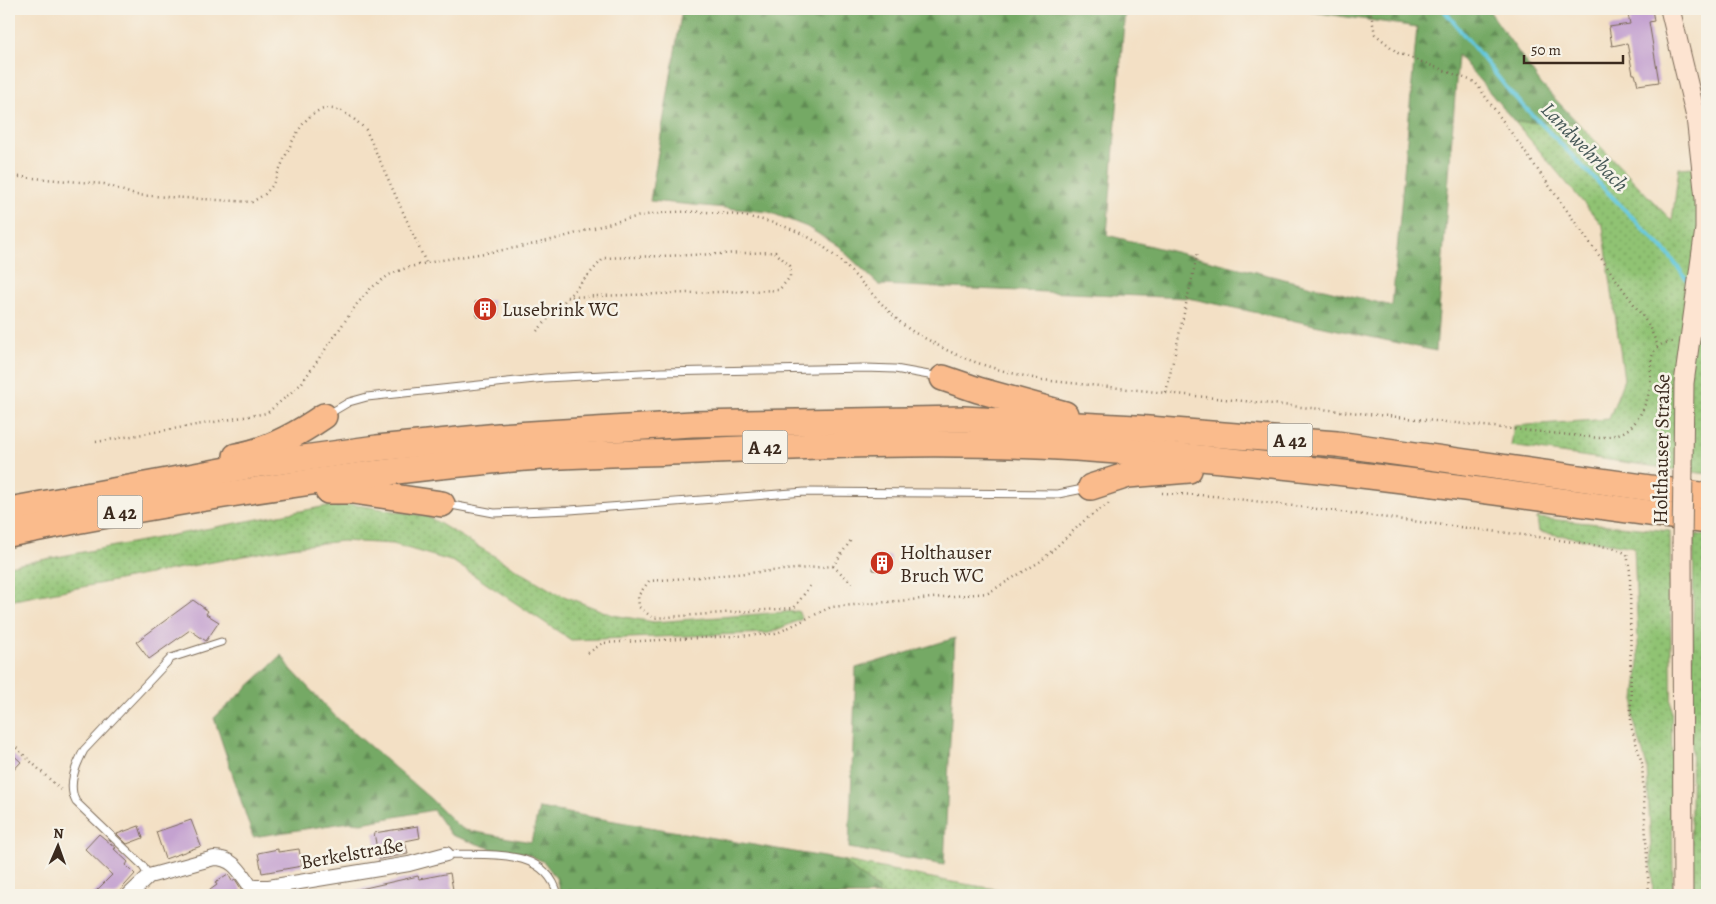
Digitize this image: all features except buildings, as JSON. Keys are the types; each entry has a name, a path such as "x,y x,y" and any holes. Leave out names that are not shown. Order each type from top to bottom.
{"highway":[{"path":"943,378 978,390 1062,413 1136,428"},
{"path":"110,490 154,471 247,454 297,434 324,416"},
{"name":"A 42","path":"9,510 240,467 377,448 595,429 692,424 963,419 1136,428 1337,444 1707,496"},
{"name":"A 42","path":"9,534 231,492 385,471 507,460 824,445 968,444 1073,448 1302,467 1707,522"},
{"path":"1091,487 1128,475 1151,472 1302,467"},
{"path":"231,492 276,497 328,490 353,491 442,504"}],"street":[{"name":"Holthauser Straße","path":"1670,9 1696,117 1704,178 1705,229 1684,383 1682,544 1683,895"},
{"name":"Berkelstraße","path":"129,895 149,876 214,858 222,858 234,863 251,887 269,888 410,864 446,854"}],"lane":[{"path":"324,416 350,402 367,396 545,378 661,372 865,368 896,369 943,378"},
{"path":"442,504 494,513 805,492 1058,494 1091,487"},
{"path":"149,876 142,865 73,797 72,788 77,763 84,750 172,658 221,642"},
{"name":"Berkelstraße","path":"446,854 517,857 529,860 548,874 558,895"}],"path":[{"path":"1370,9 1375,34 1398,53 1475,82 1648,324 1658,346"},
{"path":"9,176 104,184 134,195 252,202 265,194 272,186 304,120 316,111 325,108 338,110 358,122 366,130 426,263"},
{"path":"96,442 267,414 301,384 357,304 371,288 389,275 426,263 543,242 620,220 660,213 700,212 764,220 807,236 826,248 902,324 955,356 993,369 1042,380 1599,438 1628,430 1644,408 1650,388 1651,358 1658,346 1671,342 1689,344"},
{"path":"537,331 567,298 604,258 775,252 790,266 790,277 779,290 567,298"},
{"path":"1166,392 1198,252"},
{"path":"1156,492 1224,497 1539,536 1614,548 1627,554 1630,571 1631,726 1642,763 1649,895"},
{"path":"588,652 603,643 774,634 831,608 988,593 1041,562 1086,519 1116,498"},
{"path":"833,566 851,540"},
{"path":"810,586 794,608 653,618 639,607 638,596 649,581 833,566 852,583"},
{"path":"9,741 64,792 73,797"}],"green space":[{"path":"682,9 1125,9 1107,235 1392,306 1417,27 1291,9 1488,9 1541,84 1577,122 1515,122 1458,55 1436,351 1188,298 879,285 838,246 807,227 769,212 650,201"},
{"path":"1515,122 1577,122 1672,221 1679,168 1707,166 1707,474 1511,446 1514,426 1609,419 1624,379 1603,226"},
{"path":"343,503 427,516 556,593 613,615 654,622 798,611 802,619 769,633 571,640 454,562 393,544 342,541 291,547 9,601 9,566"},
{"path":"1537,518 1670,531 1673,895 1653,895 1647,767 1633,718 1639,662 1634,547 1539,532"},
{"path":"1694,534 1707,536 1707,895 1690,895"},
{"path":"955,638 944,865 849,848 856,668"},
{"path":"282,655 291,669 336,717 432,800 458,826 465,830 531,842 539,808 841,860 879,890 878,895 561,895 556,878 544,862 525,853 498,851 451,835 433,810 362,823 350,822 253,837 214,718"},
{"path":"841,860 952,882 1034,895 878,895 879,890"}],"waterway":[{"name":"Landwehrbach","path":"1443,9 1510,92 1668,254 1691,285"}],"place":[{"name":"Lusebrink WC","path":"485,309"},
{"name":"Holthauser Bruch WC","path":"882,563"}]}
